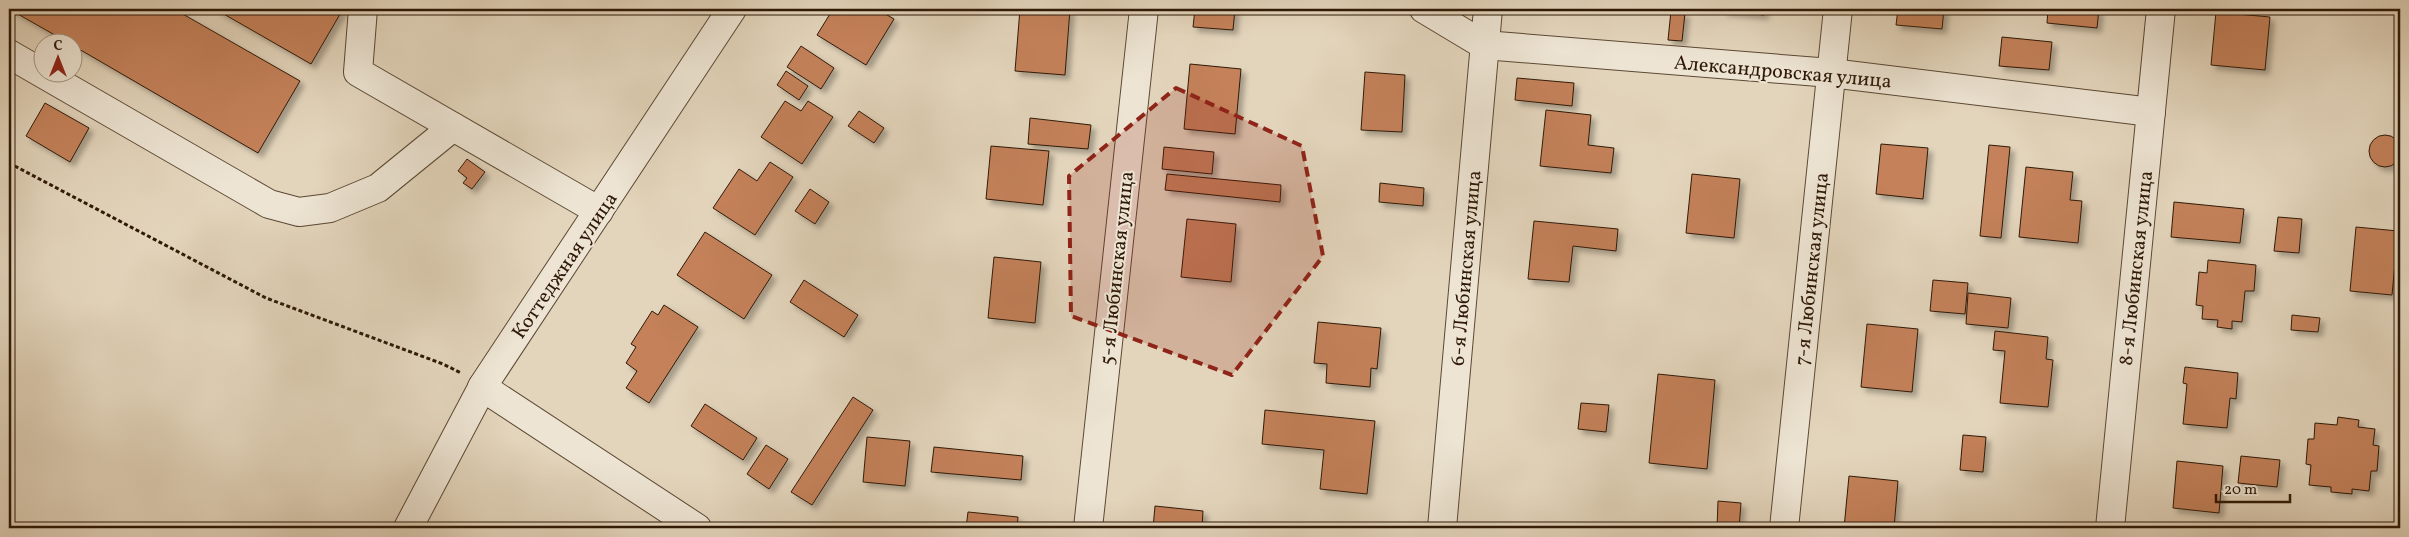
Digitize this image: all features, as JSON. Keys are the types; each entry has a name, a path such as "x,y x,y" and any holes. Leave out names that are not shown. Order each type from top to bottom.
{"street":[{"path":"363,9 358,72 600,212"},
{"name":"Коттеджная улица","path":"408,528 483,386 600,212 732,9"},
{"name":"5-я Любинская улица","path":"1088,528 1144,9"},
{"name":"Александровская улица","path":"1424,9 1484,45 1832,73 2151,112"},
{"name":"6-я Любинская улица","path":"1442,528 1488,9"},
{"name":"7-я Любинская улица","path":"1784,528 1838,9"},
{"name":"8-я Любинская улица","path":"2110,528 2161,9"},
{"path":"9,54 269,204 299,212 330,208 378,188 453,128"},
{"path":"483,386 698,528"}],"path":[{"path":"9,163 266,298 443,364 483,386"}],"highlighted area":[{"path":"1176,88 1302,146 1323,256 1232,375 1071,316 1069,176"}],"building":[{"path":"9,9 174,9 300,81 258,153 82,51 82,32 49,32"},
{"path":"215,9 343,9 311,64"},
{"path":"833,9 877,9 894,19 866,65 817,35"},
{"path":"1020,9 1070,9 1065,75 1015,71"},
{"path":"1195,9 1235,9 1233,30 1193,27"},
{"path":"1723,9 1764,9 1764,15 1723,11"},
{"path":"1898,9 1944,9 1942,29 1896,25"},
{"path":"2048,9 2099,9 2097,28 2047,23"},
{"path":"1671,11 1685,13 1682,41 1668,40"},
{"path":"2216,12 2270,17 2265,70 2211,65"},
{"path":"2002,37 2052,42 2049,70 1999,66"},
{"path":"801,46 834,68 821,89 787,67"},
{"path":"1190,64 1241,69 1235,134 1184,129"},
{"path":"786,71 808,86 799,100 777,85"},
{"path":"1365,72 1405,75 1402,132 1361,130"},
{"path":"1517,78 1574,83 1572,106 1515,100"},
{"path":"785,101 801,111 808,101 833,117 802,164 761,137"},
{"path":"45,103 89,128 70,162 26,136"},
{"path":"1546,110 1591,115 1588,145 1614,148 1611,173 1540,166"},
{"path":"859,111 884,128 874,143 848,126"},
{"path":"1030,118 1091,125 1088,149 1028,144"},
{"path":"2385,135 2396,140 2401,151 2396,162 2385,167 2374,162 2369,151 2374,140"},
{"path":"1881,144 1928,148 1923,199 1876,194"},
{"path":"1989,145 2010,147 2001,238 1980,236"},
{"path":"991,146 1049,151 1043,205 986,199"},
{"path":"1164,147 1214,152 1212,174 1162,169"},
{"path":"467,159 485,172 472,189 463,183 467,178 458,171"},
{"path":"770,162 793,177 755,235 713,208 739,169 757,181"},
{"path":"2026,167 2073,172 2070,200 2082,201 2078,243 2019,237"},
{"path":"1167,174 1281,185 1280,202 1165,190"},
{"path":"1692,174 1740,179 1734,238 1686,233"},
{"path":"1380,183 1424,188 1423,206 1379,202"},
{"path":"810,189 829,202 815,224 795,211"},
{"path":"2174,202 2244,209 2240,243 2171,237"},
{"path":"2278,217 2302,219 2299,253 2274,251"},
{"path":"1187,219 1236,224 1231,282 1181,277"},
{"path":"1534,221 1618,229 1616,251 1573,246 1569,282 1528,279"},
{"path":"2356,227 2398,231 2392,295 2350,291"},
{"path":"705,232 772,275 744,319 677,275"},
{"path":"994,257 1041,262 1035,323 988,318"},
{"path":"2208,260 2256,265 2254,291 2245,291 2242,322 2232,321 2232,329 2217,327 2218,320 2202,319 2203,306 2196,305 2199,272 2207,273"},
{"path":"804,280 858,315 844,337 790,302"},
{"path":"1933,280 1968,283 1965,314 1930,311"},
{"path":"1968,293 2011,298 2008,328 1966,324"},
{"path":"664,305 698,327 649,403 626,388 637,371 626,363 636,347 631,344 652,311 658,315"},
{"path":"2292,315 2320,318 2318,332 2291,330"},
{"path":"1318,322 1381,328 1377,369 1371,368 1370,387 1326,383 1327,364 1314,363"},
{"path":"1867,324 1918,329 1912,392 1861,387"},
{"path":"1995,331 2048,337 2046,359 2053,360 2048,407 2000,403 2005,351 1993,350"},
{"path":"2185,367 2238,373 2236,399 2230,398 2227,428 2183,424 2187,384 2183,383"},
{"path":"1658,374 1715,380 1707,469 1649,463"},
{"path":"853,397 873,410 812,505 791,492"},
{"path":"1581,403 1609,405 1606,432 1578,429"},
{"path":"705,404 757,438 743,460 691,426"},
{"path":"1265,410 1375,421 1367,494 1320,489 1324,450 1262,444"},
{"path":"2338,417 2359,420 2358,427 2375,429 2373,445 2379,446 2377,471 2371,471 2369,491 2352,489 2352,494 2331,492 2331,487 2309,485 2311,465 2306,464 2308,439 2314,439 2315,423 2337,425"},
{"path":"1963,435 1986,437 1983,472 1960,470"},
{"path":"867,437 910,441 905,486 863,482"},
{"path":"766,445 788,459 769,489 747,474"},
{"path":"934,447 1023,456 1021,480 931,472"},
{"path":"2241,456 2280,460 2277,487 2238,483"},
{"path":"2177,461 2223,466 2219,513 2173,508"},
{"path":"1849,476 1898,481 1894,528 1844,528"},
{"path":"1718,501 1741,503 1739,528 1717,528"},
{"path":"1155,506 1203,511 1202,528 1153,528"},
{"path":"968,512 1018,517 1017,528 966,528"},
{"path":"1308,525 1347,528 1308,528"},
{"path":"2043,525 2069,527 2043,528"}]}
